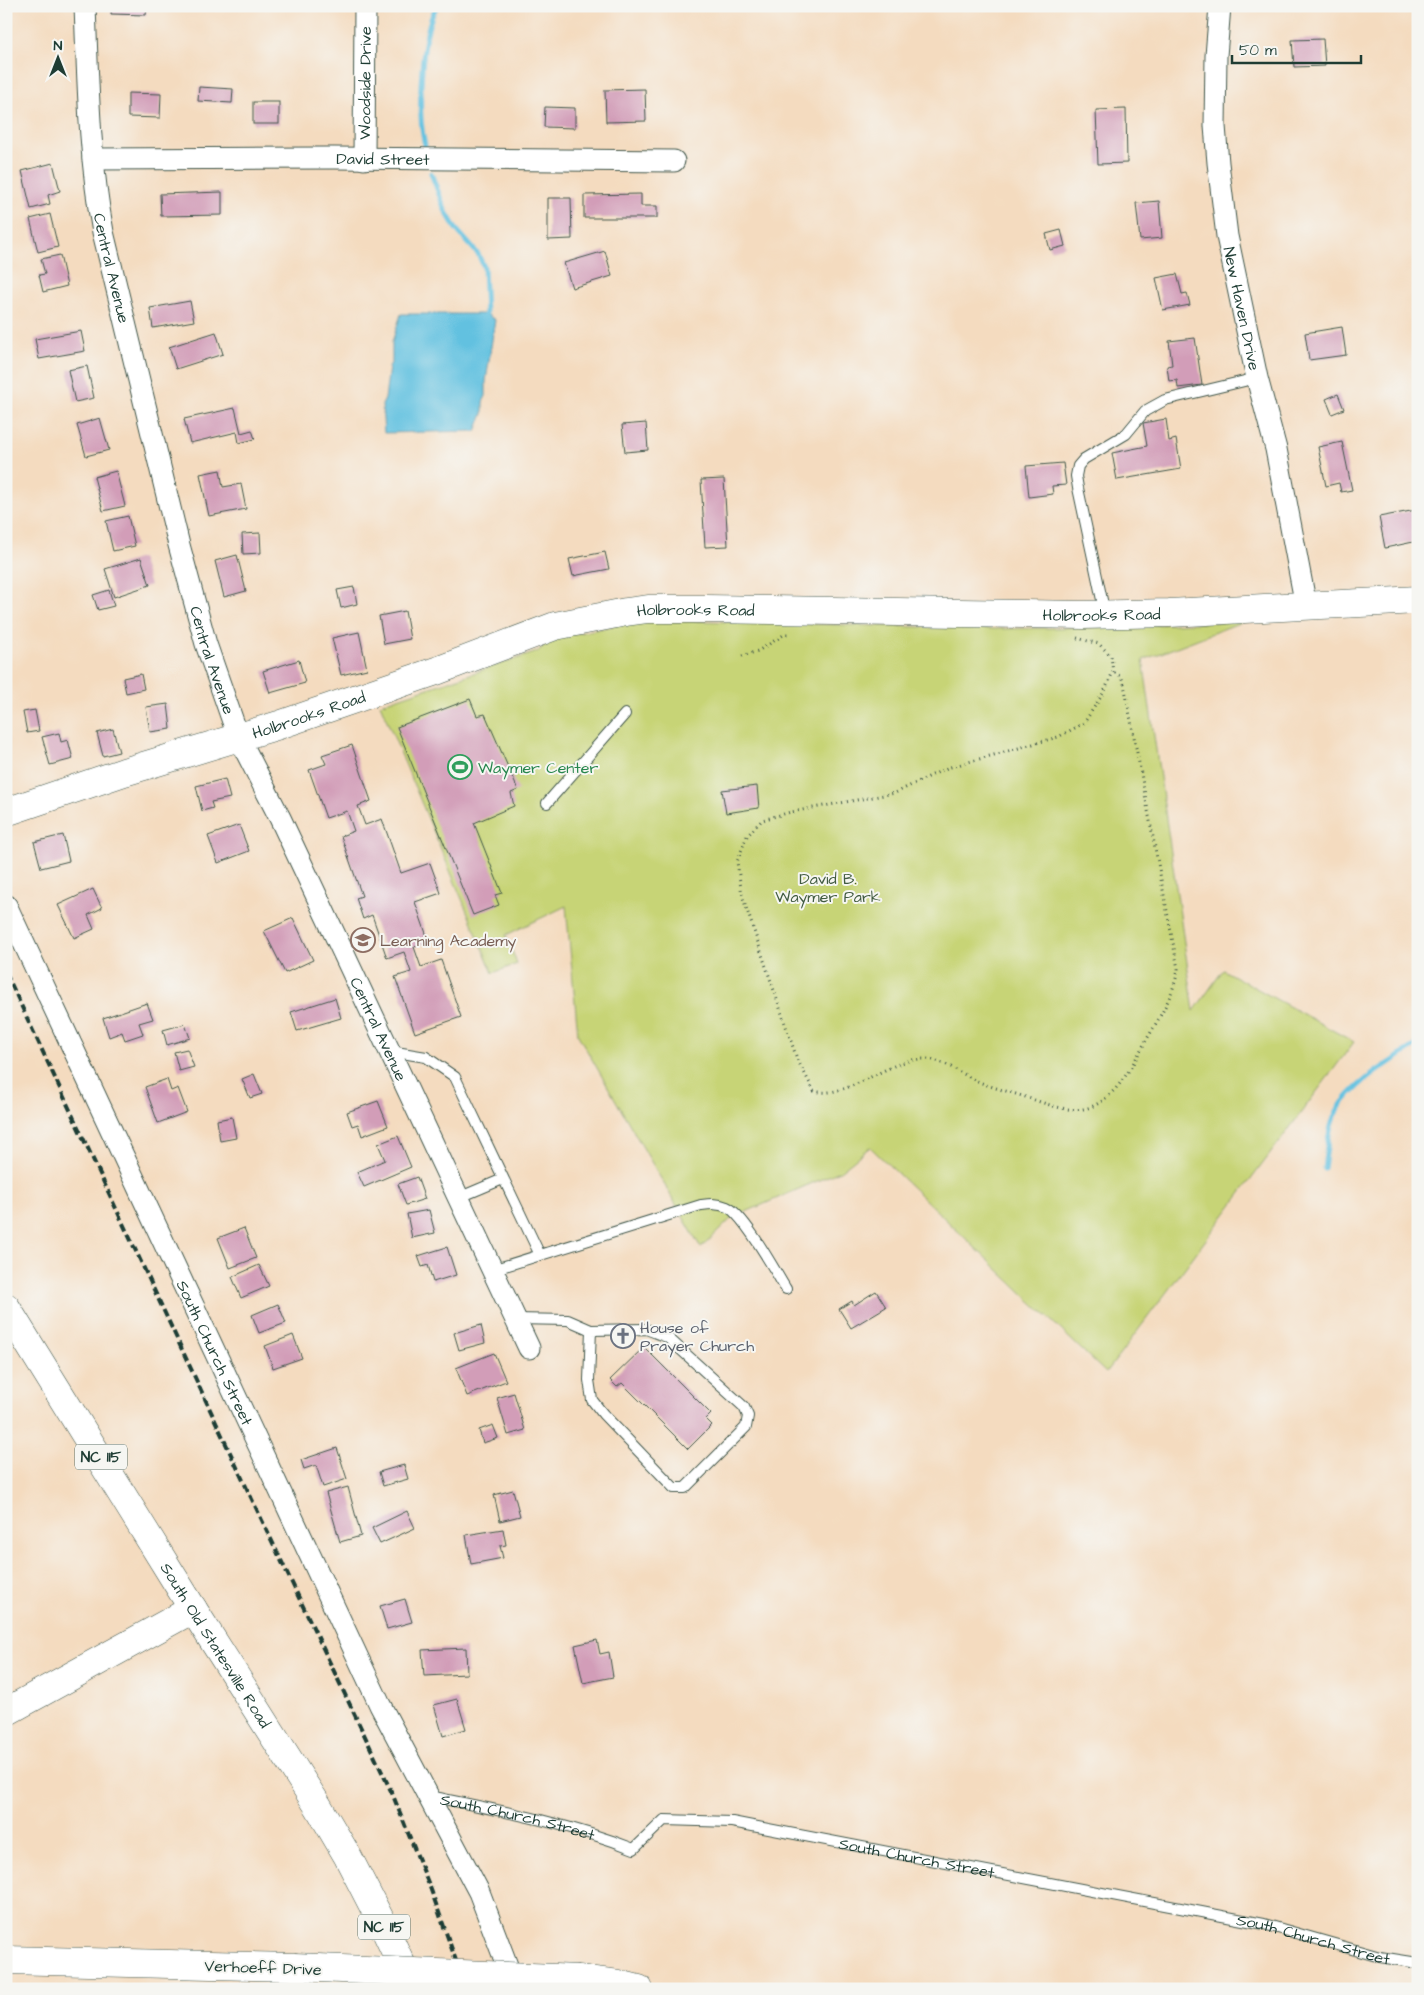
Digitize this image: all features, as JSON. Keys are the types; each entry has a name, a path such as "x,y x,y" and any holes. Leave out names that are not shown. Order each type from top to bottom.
{"street":[{"name":"Central Avenue","path":"85,6 96,196 103,232 179,545 206,644 238,736 280,818 529,1348"},
{"name":"Woodside Drive","path":"364,159 365,6"},
{"name":"New Haven Drive","path":"1220,6 1214,101 1218,163 1228,236 1257,378 1276,449 1306,606"},
{"name":"David Street","path":"93,159 674,161"},
{"name":"Holbrooks Road","path":"6,812 133,769 279,725 439,670 555,626 626,612 648,609 707,608 1105,615 1418,600"},
{"name":"South Church Street","path":"6,905 380,1705 479,1892 516,1989"},
{"name":"South Old Statesville Road","path":"6,1307 193,1609 251,1697 348,1857 384,1925 412,1989"},
{"path":"6,1712 193,1609"},
{"name":"Verhoeff Drive","path":"6,1960 294,1967 578,1979 619,1984 639,1989"}],"lane":[{"path":"1105,615 1078,488 1076,476 1078,466 1092,452 1126,434 1145,411 1153,405 1165,400 1257,378"},
{"path":"547,803 625,714"},
{"path":"389,1050 426,1057 455,1077 540,1255"},
{"path":"458,1198 504,1179"},
{"path":"492,1270 700,1205 714,1203 729,1207 744,1223 786,1289"},
{"path":"515,1318 568,1320 591,1330 646,1328 667,1336 744,1407 748,1416 746,1427 685,1488 674,1488 592,1400 589,1380 591,1330"},
{"name":"South Church Street","path":"428,1796 533,1818 605,1838 634,1849 664,1820 732,1822 1264,1924 1380,1957 1418,1963"}],"path":[{"path":"742,656 758,651 785,634 795,634"},
{"path":"1069,638 1079,638 1099,644 1111,656 1113,672 1104,692 1084,723 1058,737 947,768 895,793 791,812 762,820 747,836 737,862 742,895 797,1059 814,1091 823,1093 837,1091 909,1061 926,1058 949,1066 977,1081 1057,1108 1084,1109 1103,1100 1127,1075 1175,987 1178,969 1124,684 1121,676 1113,672"}],"green space":[{"name":"David B. Waymer Park","path":"701,621 995,629 1244,621 1143,660 1194,1011 1223,970 1354,1042 1106,1373 870,1147 840,1171 732,1218 701,1248 578,1035 566,906 506,935 517,964 493,973 380,704 537,652 553,638 634,622"}],"water":[{"path":"401,314 486,314 495,320 486,381 486,396 483,402 483,414 476,431 384,433 382,405 385,399 389,367 392,361 392,342"}],"building":[{"path":"112,6 147,6 146,15 111,14"},
{"path":"1323,39 1325,66 1294,67 1292,40"},
{"path":"199,87 233,89 232,103 198,101"},
{"path":"6,89 8,89 9,126 6,126"},
{"path":"645,89 646,121 606,122 605,90"},
{"path":"128,93 161,94 160,118 128,117"},
{"path":"253,102 279,102 279,124 253,124"},
{"path":"545,107 575,108 575,128 544,127"},
{"path":"1126,109 1127,163 1098,164 1096,110"},
{"path":"53,163 60,191 48,195 50,204 31,209 22,171"},
{"path":"222,192 222,215 161,216 160,194"},
{"path":"641,194 641,206 657,206 657,218 584,218 584,195"},
{"path":"548,198 571,198 572,239 548,240"},
{"path":"1159,201 1162,238 1140,240 1136,203"},
{"path":"50,214 58,247 38,252 30,219"},
{"path":"1061,230 1065,246 1050,250 1046,234"},
{"path":"605,251 612,276 572,288 564,263"},
{"path":"60,255 67,286 43,292 39,275 45,274 41,259"},
{"path":"1177,274 1182,294 1187,293 1190,305 1163,310 1156,278"},
{"path":"190,301 194,321 153,328 150,308"},
{"path":"1342,327 1346,355 1309,360 1305,333"},
{"path":"81,331 85,351 39,359 35,339"},
{"path":"216,332 223,354 176,369 169,347"},
{"path":"1195,338 1202,385 1178,388 1177,380 1169,381 1167,366 1172,365 1169,341"},
{"path":"87,366 94,398 75,402 68,370"},
{"path":"1338,394 1344,409 1332,414 1326,399"},
{"path":"235,408 241,433 252,430 255,439 239,443 237,432 190,443 184,419"},
{"path":"100,418 109,450 86,456 77,425"},
{"path":"1166,419 1169,441 1176,439 1181,469 1117,480 1112,453 1147,446 1143,423"},
{"path":"646,423 648,450 625,452 622,425"},
{"path":"1342,442 1352,490 1341,492 1339,483 1326,486 1318,447"},
{"path":"1063,463 1066,485 1052,486 1053,494 1029,497 1026,466"},
{"path":"220,470 223,487 241,484 246,509 209,516 200,474"},
{"path":"116,471 125,506 103,511 94,477"},
{"path":"724,479 728,546 705,547 701,480"},
{"path":"1416,510 1418,541 1385,548 1379,517"},
{"path":"128,516 135,546 113,551 106,521"},
{"path":"260,533 261,553 243,554 242,534"},
{"path":"605,552 609,569 573,576 569,559"},
{"path":"237,555 246,591 224,597 215,561"},
{"path":"141,558 150,585 114,597 105,569"},
{"path":"354,587 357,604 341,608 337,590"},
{"path":"109,590 114,606 98,610 93,595"},
{"path":"405,611 410,639 384,644 379,616"},
{"path":"359,632 367,669 341,675 332,638"},
{"path":"299,660 305,683 270,693 263,671"},
{"path":"141,674 144,689 126,693 123,678"},
{"path":"470,699 477,716 485,714 518,790 511,793 514,806 474,823 502,893 495,895 499,905 473,915 397,727"},
{"path":"168,704 171,729 150,732 146,707"},
{"path":"35,710 39,731 27,733 23,712"},
{"path":"113,729 119,752 103,756 97,733"},
{"path":"59,733 61,742 68,740 73,759 50,765 42,737"},
{"path":"352,745 371,801 358,806 365,825 382,819 401,873 430,863 441,893 415,902 429,942 414,947 421,967 441,960 461,1017 415,1033 395,977 411,972 404,952 387,958 372,915 363,919 356,898 362,896 341,836 354,831 347,811 326,818 309,770 326,764 322,755"},
{"path":"225,779 230,798 211,802 213,808 202,811 196,786"},
{"path":"757,786 759,808 726,813 722,790"},
{"path":"239,825 249,851 218,863 208,836"},
{"path":"63,835 69,861 41,868 34,842"},
{"path":"93,889 102,908 88,915 94,929 74,938 58,905"},
{"path":"293,918 313,960 285,973 264,931"},
{"path":"335,998 341,1018 297,1031 291,1012"},
{"path":"147,1003 153,1019 139,1023 143,1034 125,1040 122,1032 109,1037 103,1018"},
{"path":"185,1024 190,1038 167,1045 163,1030"},
{"path":"187,1049 194,1067 179,1071 174,1052"},
{"path":"254,1074 262,1094 250,1098 242,1079"},
{"path":"167,1079 171,1091 178,1088 187,1112 158,1123 145,1087"},
{"path":"378,1101 388,1126 362,1136 358,1124 352,1126 347,1112"},
{"path":"232,1117 236,1138 220,1141 217,1120"},
{"path":"398,1136 411,1167 364,1187 357,1172 385,1160 378,1144"},
{"path":"417,1177 425,1199 406,1205 398,1184"},
{"path":"429,1210 435,1233 412,1238 407,1214"},
{"path":"244,1228 256,1258 230,1268 218,1238"},
{"path":"447,1247 456,1275 433,1282 428,1265 422,1267 418,1256"},
{"path":"259,1265 269,1286 241,1298 232,1277"},
{"path":"876,1291 886,1307 851,1328 839,1309 852,1301 854,1305"},
{"path":"278,1304 286,1323 259,1333 252,1315"},
{"path":"481,1325 485,1343 459,1350 454,1333"},
{"path":"293,1335 302,1358 273,1368 265,1346"},
{"path":"644,1347 711,1414 706,1419 712,1425 688,1449 622,1383 617,1387 610,1380"},
{"path":"494,1353 506,1381 467,1396 456,1368"},
{"path":"514,1393 525,1430 508,1435 497,1398"},
{"path":"493,1425 498,1438 483,1443 479,1430"},
{"path":"337,1448 347,1479 323,1487 316,1465 304,1469 301,1460"},
{"path":"404,1465 408,1479 383,1486 379,1472"},
{"path":"348,1487 361,1536 340,1542 326,1493"},
{"path":"513,1490 520,1516 500,1521 494,1495"},
{"path":"407,1511 415,1528 380,1544 372,1528"},
{"path":"503,1529 506,1545 500,1546 503,1558 471,1564 466,1535"},
{"path":"405,1599 412,1622 387,1629 380,1606"},
{"path":"597,1640 600,1654 609,1652 613,1677 583,1683 575,1645"},
{"path":"466,1648 467,1674 424,1676 422,1650"},
{"path":"457,1699 466,1729 443,1736 434,1705"}],"waterway":[{"path":"425,145 421,114 422,74 427,35 431,18 437,6"},
{"path":"431,173 445,210 456,229 478,254 484,267 486,314 483,318"},
{"path":"1324,1168 1328,1139 1334,1117 1344,1101 1374,1073 1418,1044"}],"railway":[{"path":"6,973 249,1493 392,1793 431,1890 466,1989"}],"place":[{"name":"Waymer Center","path":"460,767"},
{"name":"Learning Academy","path":"363,940"},
{"name":"House of Prayer Church","path":"623,1336"}]}
